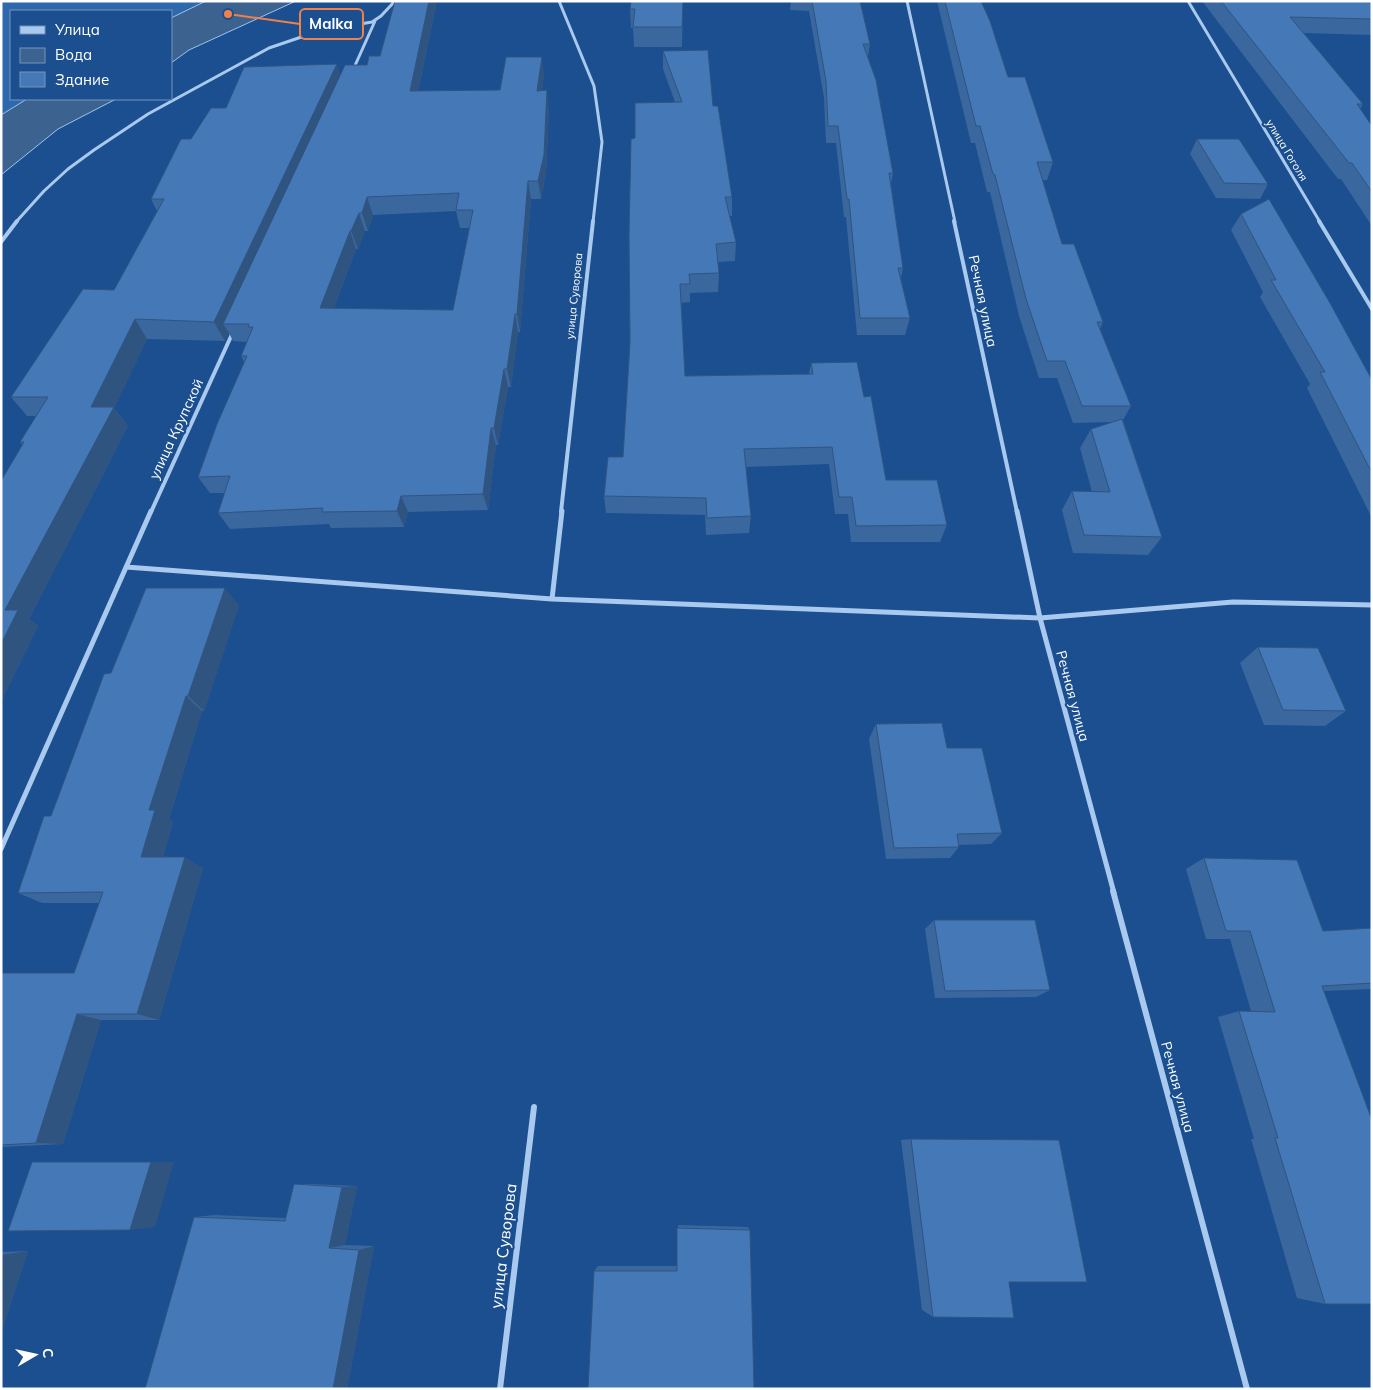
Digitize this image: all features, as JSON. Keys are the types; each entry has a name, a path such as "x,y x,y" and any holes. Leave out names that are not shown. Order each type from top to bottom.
{"street":[{"path":"351,74 376,21 395,1"},
{"name":"улица Суворова","path":"552,599 602,142 594,86 559,1"},
{"name":"Речная улица","path":"906,1 1040,618 1247,1389"},
{"name":"улица Гоголя","path":"1188,1 1372,308"},
{"path":"1,242 20,214 52,182 124,128 258,53 291,39 332,28 376,21"},
{"name":"улица Крупской","path":"1,849 236,325"},
{"path":"126,567 552,599 1040,618 1233,602 1372,605"},
{"name":"улица Суворова","path":"500,1389 534,1107"}],"shaded area":[{"path":"1,1 206,1 172,18 172,10 10,10 10,100 25,100 1,115"}],"water":[{"path":"206,1 296,1 189,50 172,62 172,18"},
{"path":"25,100 114,100 58,129 1,175 1,115"}],"building":[{"path":"395,1 429,1 410,91 500,90 506,57 542,57 537,91 547,90 544,155 538,181 528,181 517,314 515,314 507,369 504,369 494,428 491,428 483,494 401,496 397,511 322,512 323,508 218,513 230,476 198,477 217,424 247,356 241,356 253,327 248,327 249,324 223,324 345,65 367,65 369,56 380,56","holes":["459,193 456,210 473,210 453,310 320,308 350,231 359,213 362,213 367,197"]},
{"path":"631,1 683,1 682,27 633,27 635,9 630,9"},
{"path":"812,1 860,1 870,44 863,44 876,80 893,173 889,173 903,268 898,268 910,318 860,318 849,199 847,199 838,126 828,126 826,81"},
{"path":"945,1 981,1 990,21 1008,77 1025,77 1053,162 1037,162 1062,244 1074,244 1103,322 1097,322 1131,406 1082,406 1065,361 1047,361 1026,299 995,175 993,174 980,126 976,126"},
{"path":"1221,1 1372,1 1372,19 1290,17 1363,104 1357,104 1372,126 1372,192 1352,163 1349,163"},
{"path":"708,50 713,106 718,106 732,197 725,197 736,242 716,244 719,273 689,274 690,284 680,284 685,376 813,374 811,363 857,362 864,397 871,396 886,480 937,480 947,525 856,526 852,497 839,497 832,447 744,449 751,516 707,518 706,498 604,496 608,457 623,457 630,343 629,234 631,139 635,138 635,103 682,102 663,51"},
{"path":"337,64 214,322 135,319 91,407 114,407 5,610 18,610 1,644 1,481 24,442 20,442 48,397 11,397 83,289 114,290 164,199 151,199 181,139 191,139 211,108 226,108 244,67"},
{"path":"1197,139 1239,139 1268,184 1224,183"},
{"path":"1269,199 1330,303 1372,380 1372,473 1320,372 1325,372 1271,280 1276,280 1241,214"},
{"path":"1122,419 1162,537 1084,535 1072,491 1110,492 1091,429"},
{"path":"146,588 225,588 188,696 186,696 149,810 155,810 141,857 185,857 137,1014 77,1014 36,1143 1,1145 1,973 74,973 103,892 18,893 44,816 51,816 104,674 111,673"},
{"path":"1258,647 1318,648 1346,711 1283,710"},
{"path":"942,723 947,748 982,748 1002,833 957,834 959,847 894,848 876,724"},
{"path":"1204,858 1297,860 1323,931 1372,928 1372,983 1322,986 1372,1120 1372,1304 1325,1304 1275,1138 1278,1138 1239,1011 1275,1012 1250,931 1226,931"},
{"path":"934,920 1035,920 1050,990 945,991"},
{"path":"911,1139 1059,1140 1087,1282 1009,1282 1014,1318 933,1317"},
{"path":"32,1162 151,1162 130,1230 8,1231"},
{"path":"294,1184 342,1187 329,1248 359,1250 333,1389 145,1389 194,1217 285,1221"},
{"path":"677,1228 750,1230 754,1389 588,1389 594,1271 677,1271"}],"place":[{"name":"Malka","path":"228,14"}]}
